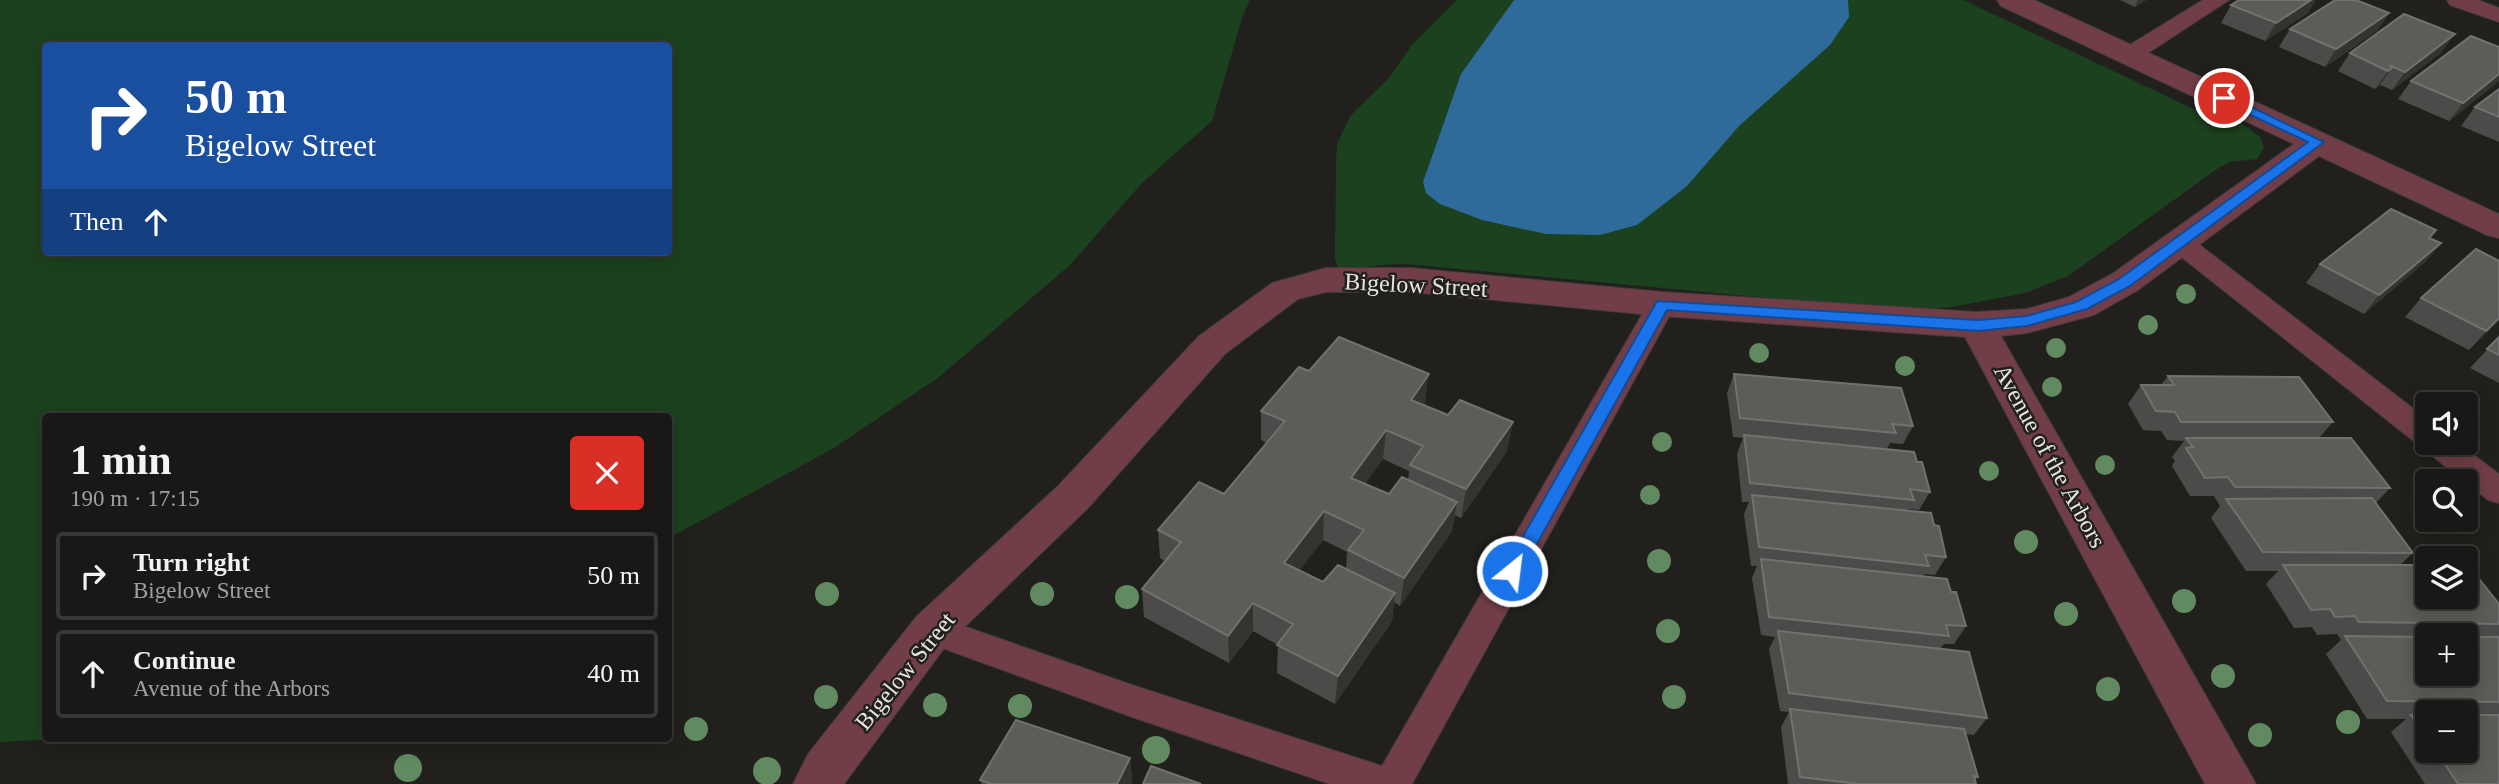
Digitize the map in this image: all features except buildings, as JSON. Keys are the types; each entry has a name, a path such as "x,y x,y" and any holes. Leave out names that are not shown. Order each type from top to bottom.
{"street":[{"path":"2011,0 2499,227"},
{"name":"Avenue of the Arbors","path":"2231,784 1978,325 2027,321 2081,306 2125,282 2317,142"},
{"name":"Bigelow Street","path":"818,784 825,770 932,630 1073,497 1212,345 1285,291 1326,281 1411,280 1662,304 1978,325"}],"lane":[{"path":"2131,54 2218,0"},
{"path":"2458,0 2499,15"},
{"path":"2179,242 2415,426"},
{"path":"1392,784 1662,304"},
{"path":"2452,455 2499,491"},
{"path":"932,630 1132,701 1382,784"}],"green space":[{"path":"0,0 1250,0 1243,15 1212,121 1142,183 1070,265 939,377 834,448 672,536 672,413 42,413 42,740 0,742"},
{"path":"1457,0 1963,0 2198,111 2240,122 2260,137 2264,147 2257,159 2230,162 2217,169 2068,276 2025,293 1952,307 1920,309 1822,303 1406,264 1339,269 1335,260 1337,144 1351,115 1388,79 1412,45"}],"water":[{"path":"1514,0 1848,0 1849,17 1830,45 1739,126 1687,186 1637,225 1600,235 1546,234 1482,220 1440,204 1426,193 1423,182 1461,74"}],"route":[{"path":"1512,571 1662,304 1978,325 2027,321 2081,306 2125,282 2317,142 2224,98"}]}
